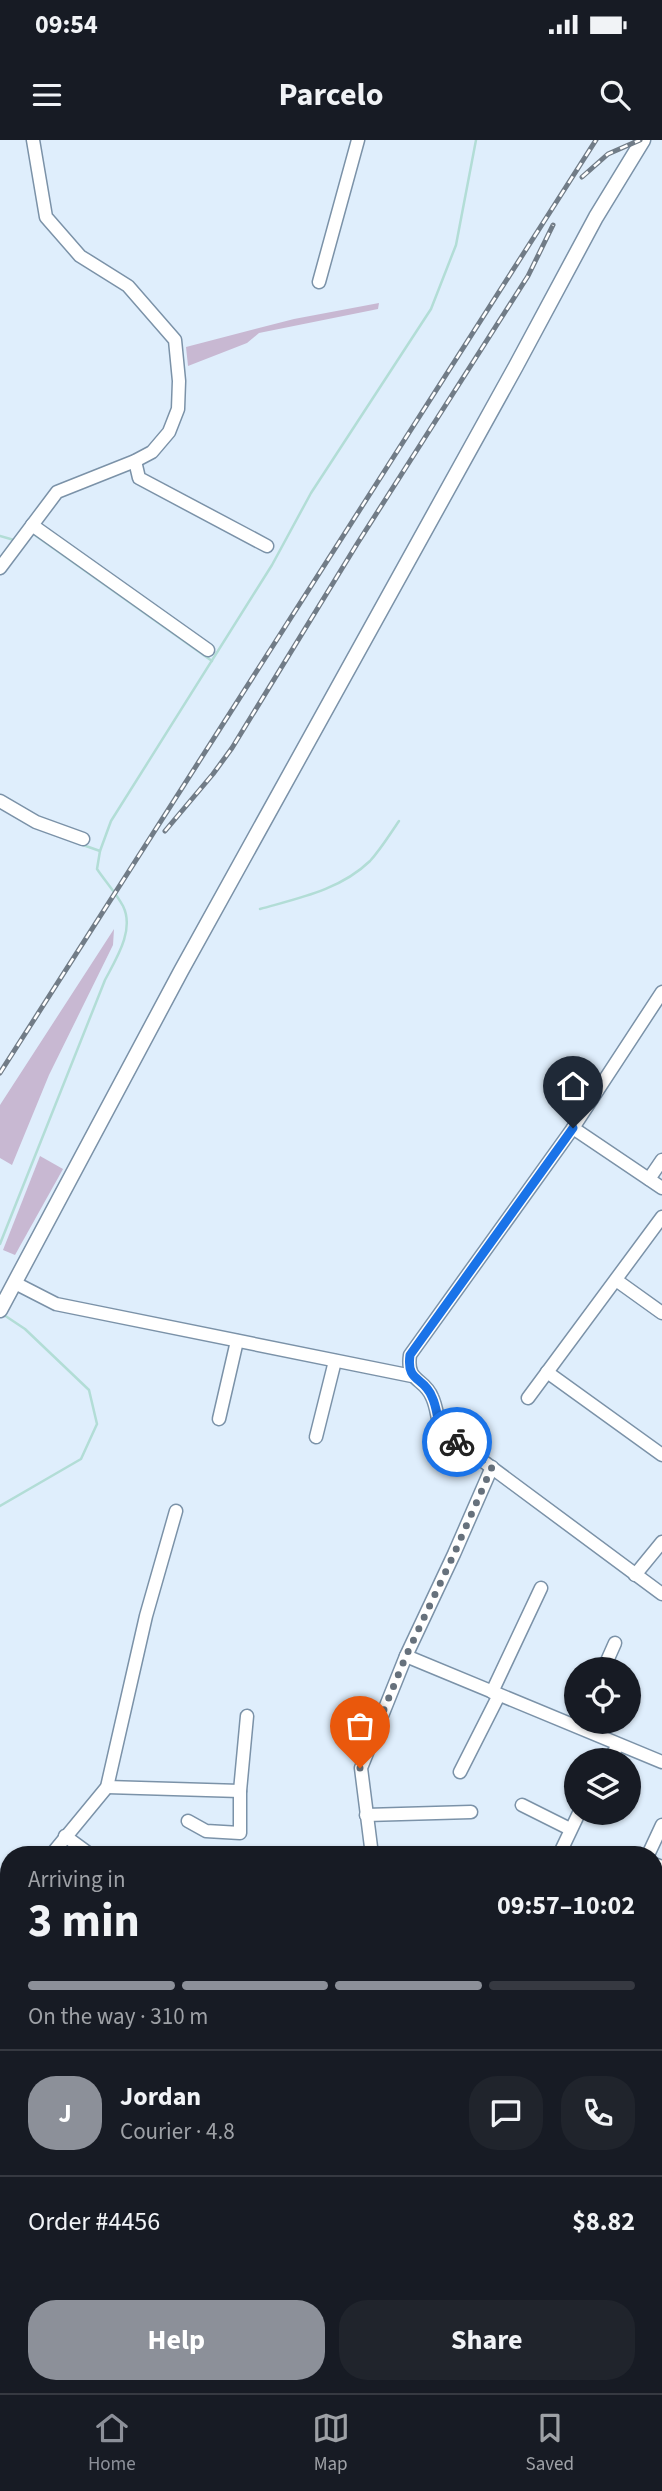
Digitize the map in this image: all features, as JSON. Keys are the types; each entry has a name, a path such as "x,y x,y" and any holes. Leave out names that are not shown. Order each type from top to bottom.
{"main road":[{"path":"3,1305 181,971 378,618 596,217 643,140"}],"street":[{"path":"0,568 57,492 152,452 169,432 178,410 179,381 175,340 128,286 80,256 46,217 33,140"},
{"path":"319,282 358,140"},
{"path":"135,461 139,478 267,546"},
{"path":"32,525 208,650"},
{"path":"0,801 36,822 83,839"},
{"path":"412,1376 410,1355 573,1128 662,992"},
{"path":"573,1128 662,1188"},
{"path":"649,1179 662,1160"},
{"path":"528,1398 662,1217"},
{"path":"616,1280 662,1313"},
{"path":"15,1283 56,1304 412,1376 427,1387 433,1398 441,1430 662,1594"},
{"path":"219,1419 237,1341"},
{"path":"316,1437 335,1361"},
{"path":"547,1372 662,1455"},
{"path":"371,1846 360,1768 406,1656 492,1467"},
{"path":"58,1846 107,1787 146,1616 176,1511"},
{"path":"635,1575 662,1542"},
{"path":"460,1772 541,1588"},
{"path":"609,1657 615,1643"},
{"path":"406,1656 564,1720"},
{"path":"188,1821 206,1831 240,1833 240,1791 247,1716"},
{"path":"596,1734 661,1760"},
{"path":"107,1787 240,1791"},
{"path":"522,1805 570,1829"},
{"path":"366,1815 471,1812"},
{"path":"563,1846 572,1825"},
{"path":"652,1846 662,1825"},
{"path":"65,1836 79,1846"}],"shaded area":[{"path":"379,303 378,309 259,333 247,343 188,366 186,347 294,319"},
{"path":"114,929 113,945 49,1075 12,1165 0,1158 0,1105"},
{"path":"40,1156 63,1169 15,1255 3,1250"}],"waterway":[{"path":"0,1244 105,980 123,944 127,925 123,906 97,869 100,851 111,821 272,565 311,493 431,309 456,245 476,140"},
{"path":"32,533 212,661"},
{"path":"0,536 14,540"},
{"path":"260,909 304,897 346,879 370,861 399,821"},
{"path":"83,845 100,851"},
{"path":"0,1506 81,1459 97,1424 89,1390 25,1329 4,1315"}],"railway":[{"path":"0,1073 596,140"},
{"path":"582,177 608,154 640,140"},
{"path":"165,831 232,748 357,544 528,276 553,225"}],"way so far":[{"path":"360,1768 406,1656 492,1467 457,1442"}],"route":[{"path":"457,1442 441,1430 433,1398 427,1387 412,1376 410,1355 573,1128"}]}
